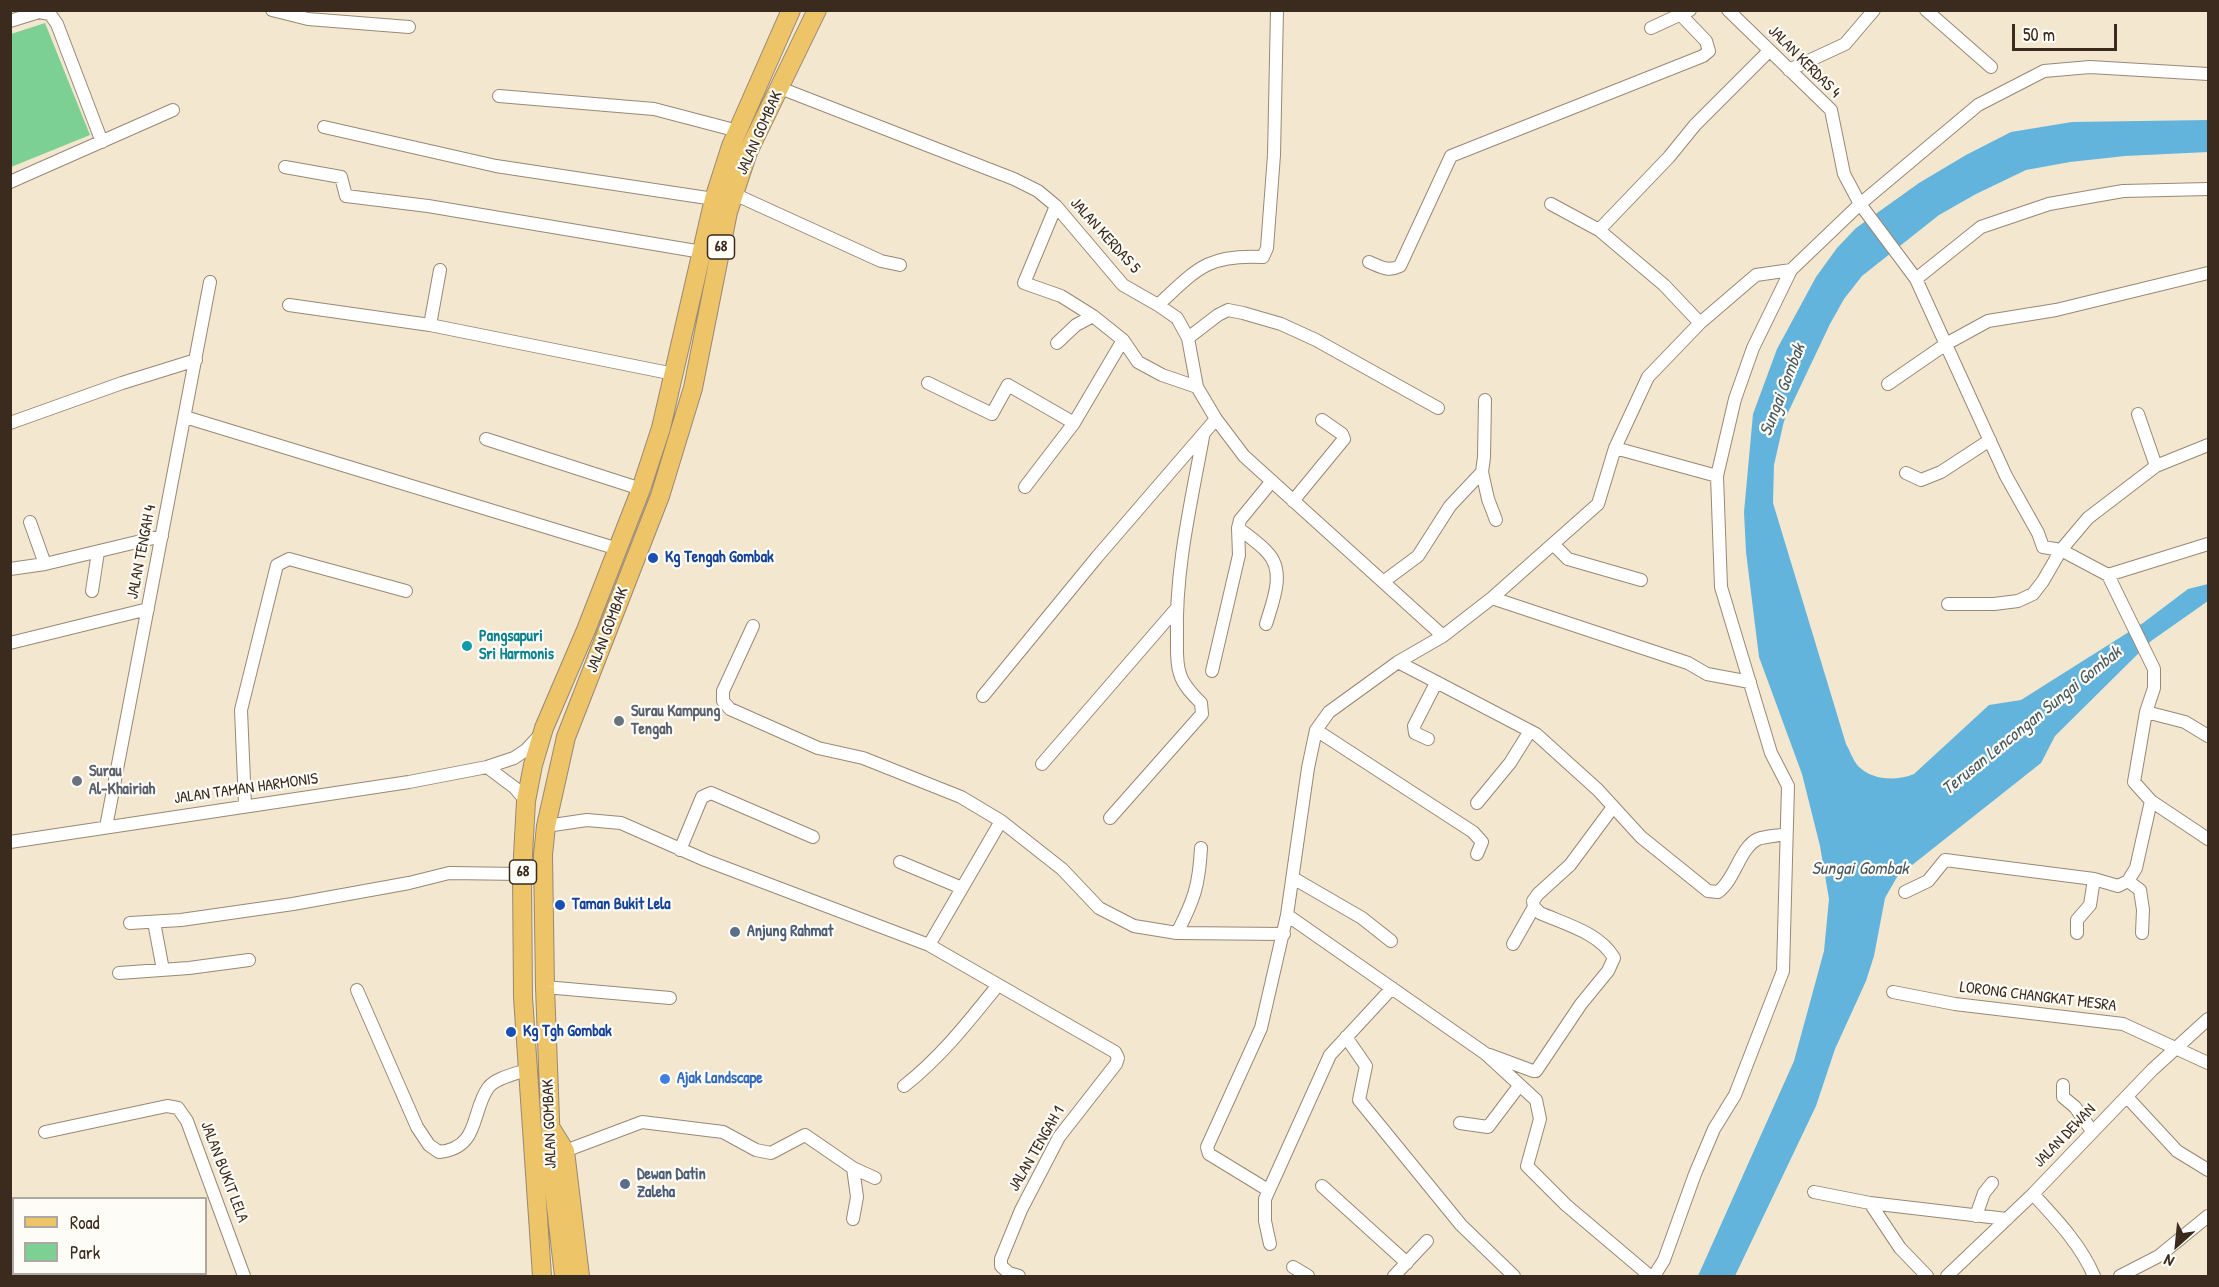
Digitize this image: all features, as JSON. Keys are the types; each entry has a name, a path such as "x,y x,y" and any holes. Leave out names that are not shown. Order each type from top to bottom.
{"main road":[{"name":"JALAN GOMBAK","path":"542,1276 523,997 522,874 526,801 533,765 544,728 641,489 661,428 714,199 738,131 791,10"},
{"name":"JALAN GOMBAK","path":"564,1276 552,1172 550,1128 543,855 546,826 566,737 660,496 693,388 728,212 748,152 817,10"},
{"path":"550,1128 564,1151 580,1276"}],"street":[{"path":"272,10 308,19 409,27"},
{"path":"1158,305 1208,263 1225,257 1263,257 1267,248 1274,155 1277,10"},
{"name":"JALAN KERDAS 4","path":"1728,10 1832,110 1844,174 1864,209 1916,279 2006,476 2038,533 2043,547 2061,550"},
{"path":"1788,70 1845,44 1874,10"},
{"path":"1926,10 1991,67"},
{"path":"10,21 39,12 50,14 57,24 102,142"},
{"path":"1369,262 1386,270 1400,266 1451,156 1703,56 1709,51 1706,41 1686,13 1651,28"},
{"path":"1599,230 1669,157 1695,125 1769,51"},
{"path":"1287,915 1486,1054 1536,1100 1540,1119 1527,1166 1566,1205 1652,1276 1664,1260 1714,1129 1735,1095 1783,971 1788,786 1771,753 1721,586 1717,476 1735,399 1753,348 1791,270 1864,209 1978,105 2044,71 2090,66 2208,74"},
{"name":"JALAN KERDAS 5","path":"780,88 1014,179 1038,191 1056,206 1123,285 1177,318 1188,338 1197,387 1216,419 1244,456 1443,636"},
{"path":"499,96 654,109 738,131"},
{"path":"10,182 173,110"},
{"path":"324,127 496,166 714,199"},
{"path":"285,167 341,177 346,196 428,206 702,252"},
{"path":"1916,279 1982,227 2049,204 2123,191 2208,189"},
{"path":"734,194 881,261 900,264"},
{"path":"1551,204 1599,230 1664,285 1700,322"},
{"path":"1056,206 1024,283 1061,296 1093,316 1123,340 1138,362 1162,375 1197,387"},
{"path":"430,325 440,270"},
{"path":"1268,1190 1209,1154 1207,1147 1261,1028 1284,934 1308,768 1317,730 1329,712 1398,662 1443,636 1492,598 1598,504 1615,448 1648,377 1700,322 1756,275 1791,270"},
{"path":"1888,384 1946,345 1988,321 2056,310 2208,273"},
{"name":"JALAN TENGAH 4","path":"106,827 210,282"},
{"path":"289,304 430,325 674,375"},
{"path":"1188,338 1228,310 1243,313 1281,324 1316,340 1438,408"},
{"path":"1057,343 1076,325 1093,316"},
{"path":"1024,487 1074,423 1123,340"},
{"path":"10,423 122,383 196,360"},
{"path":"928,383 992,414 1008,385 1074,423"},
{"path":"1485,400 1482,472 1496,520"},
{"path":"2138,414 2156,466"},
{"path":"185,417 618,549"},
{"path":"983,696 1097,557 1203,437 1216,419"},
{"path":"1293,501 1344,439 1342,434 1322,420"},
{"path":"1110,818 1202,714 1201,703 1180,676 1176,609 1187,524 1203,437"},
{"path":"486,439 641,489"},
{"path":"1906,473 1921,480 1941,472 1990,440"},
{"path":"1948,604 1994,604 2018,601 2032,594 2043,581 2061,550 2088,518 2156,466 2208,445"},
{"path":"1615,448 1717,476"},
{"path":"1383,582 1418,556 1450,506 1482,472"},
{"path":"1212,671 1239,555 1240,520 1272,481"},
{"path":"30,522 45,564"},
{"path":"1238,528 1268,552 1277,566 1275,592 1266,624"},
{"path":"10,569 45,564 162,536"},
{"path":"1554,544 1568,559 1641,580"},
{"path":"2108,575 2208,544"},
{"path":"2061,550 2108,575 2154,669 2154,688 2146,712 2134,782 2151,801 2208,839"},
{"path":"92,591 98,552"},
{"path":"245,806 241,710 277,565 289,559 406,591"},
{"path":"1492,598 1689,663 1707,674 1750,682"},
{"path":"10,643 148,609"},
{"path":"1042,764 1176,609"},
{"path":"753,626 723,691 723,701 730,709 818,748 863,758 962,798 1001,821 1062,869 1099,908 1134,926 1177,933 1284,934"},
{"path":"1398,662 1530,731 1598,790 1641,837 1708,891 1718,892 1725,887 1749,846 1758,839 1786,834"},
{"path":"1428,739 1415,733 1414,726 1436,683"},
{"path":"2146,712 2185,722 2208,736"},
{"name":"JALAN TAMAN HARMONIS","path":"10,842 409,782 487,767 514,758 536,740 544,728"},
{"path":"1317,730 1473,832 1482,842 1477,854"},
{"path":"1477,802 1516,756 1530,731"},
{"path":"487,767 515,788 526,801"},
{"path":"680,850 702,797 711,793 813,837"},
{"path":"1905,892 1928,881 1945,860 2094,879 2118,886 2128,881 2136,868 2151,801"},
{"path":"1486,1054 1536,1071 1581,1004 1608,971 1614,958 1608,946 1540,913 1534,907 1533,901 1570,865 1613,807"},
{"path":"546,826 587,820 621,823 680,850 929,945 998,985 946,1047 924,1070 904,1086"},
{"path":"929,945 1001,821"},
{"path":"1177,933 1194,897 1199,878 1201,848"},
{"path":"900,862 962,888"},
{"path":"130,923 154,922 292,904 410,883 449,873 522,874"},
{"path":"1293,878 1362,918 1391,941"},
{"path":"2077,933 2077,920 2090,905 2094,879"},
{"path":"2128,881 2140,890 2143,910 2142,933"},
{"path":"1513,944 1534,907"},
{"path":"154,922 163,970"},
{"path":"119,973 249,960"},
{"name":"JALAN TENGAH 1","path":"998,985 1115,1052 1118,1058 1116,1064 1059,1137 1021,1210 1001,1259 1001,1266 1009,1273 1019,1276"},
{"path":"545,987 670,998"},
{"path":"1270,1244 1264,1208 1268,1190 1330,1055 1392,988"},
{"path":"357,990 417,1127 429,1145 439,1152 449,1151 469,1136 488,1087 499,1080 527,1070"},
{"name":"LORONG CHANGKAT MESRA","path":"1893,992 1955,1004 2123,1024 2208,1063"},
{"name":"JALAN DEWAN","path":"1947,1276 2033,1194 2176,1047 2208,1020"},
{"path":"1346,1037 1366,1066 1359,1100 1461,1226 1507,1274"},
{"path":"2063,1085 2063,1097 2076,1107 2092,1131"},
{"path":"1460,1123 1488,1127 1519,1086"},
{"path":"2127,1096 2177,1151 2208,1170"},
{"name":"JALAN BUKIT LELA","path":"45,1132 167,1106 178,1108 187,1121 244,1276"},
{"path":"564,1151 642,1122 723,1132 756,1150 771,1153 805,1135 853,1168 875,1178"},
{"path":"853,1168 857,1197 853,1219"},
{"path":"1976,1216 1984,1192 1992,1183"},
{"path":"1322,1186 1407,1263"},
{"path":"1814,1192 1870,1203 2007,1219"},
{"path":"2033,1194 2059,1222 2088,1263 2094,1276"},
{"path":"1870,1203 1900,1248 1928,1276"},
{"path":"2120,1276 2159,1256 2208,1216"},
{"path":"1394,1276 1427,1241"},
{"path":"1293,1267 1308,1276"}],"green space":[{"path":"45,23 90,135 11,167 11,34"}],"water":[{"name":"Sungai Gombak","path":"2208,120 2208,152 2125,156 2026,170 1939,215 1862,276 1844,299 1784,421 1774,465 1773,503 1846,744 1858,766 1871,775 1900,778 1914,774 1989,705 2021,700 2143,623 2188,589 2208,584 2208,601 2151,641 2055,736 2041,763 1897,877 1885,898 1874,956 1866,981 1835,1049 1816,1106 1735,1276 1698,1276 1794,1061 1824,951 1829,899 1820,846 1802,774 1759,657 1746,552 1744,512 1753,414 1777,349 1816,277 1837,248 1856,228 1919,183 1966,155 2011,132 2072,122"}],"place":[{"name":"Kg Tengah Gombak","path":"653,558"},
{"name":"Pangsapuri Sri Harmonis","path":"467,646"},
{"name":"Surau Kampung Tengah","path":"619,721"},
{"name":"Surau Al-Khairiah","path":"77,781"},
{"name":"Taman Bukit Lela","path":"560,905"},
{"name":"Anjung Rahmat","path":"735,932"},
{"name":"Kg Tgh Gombak","path":"511,1032"},
{"name":"Ajak Landscape","path":"665,1079"},
{"name":"Dewan Datin Zaleha","path":"625,1184"}],"water label":[{"name":"Terusan Lencongan Sungai Gombak","path":"2032,721"}]}
